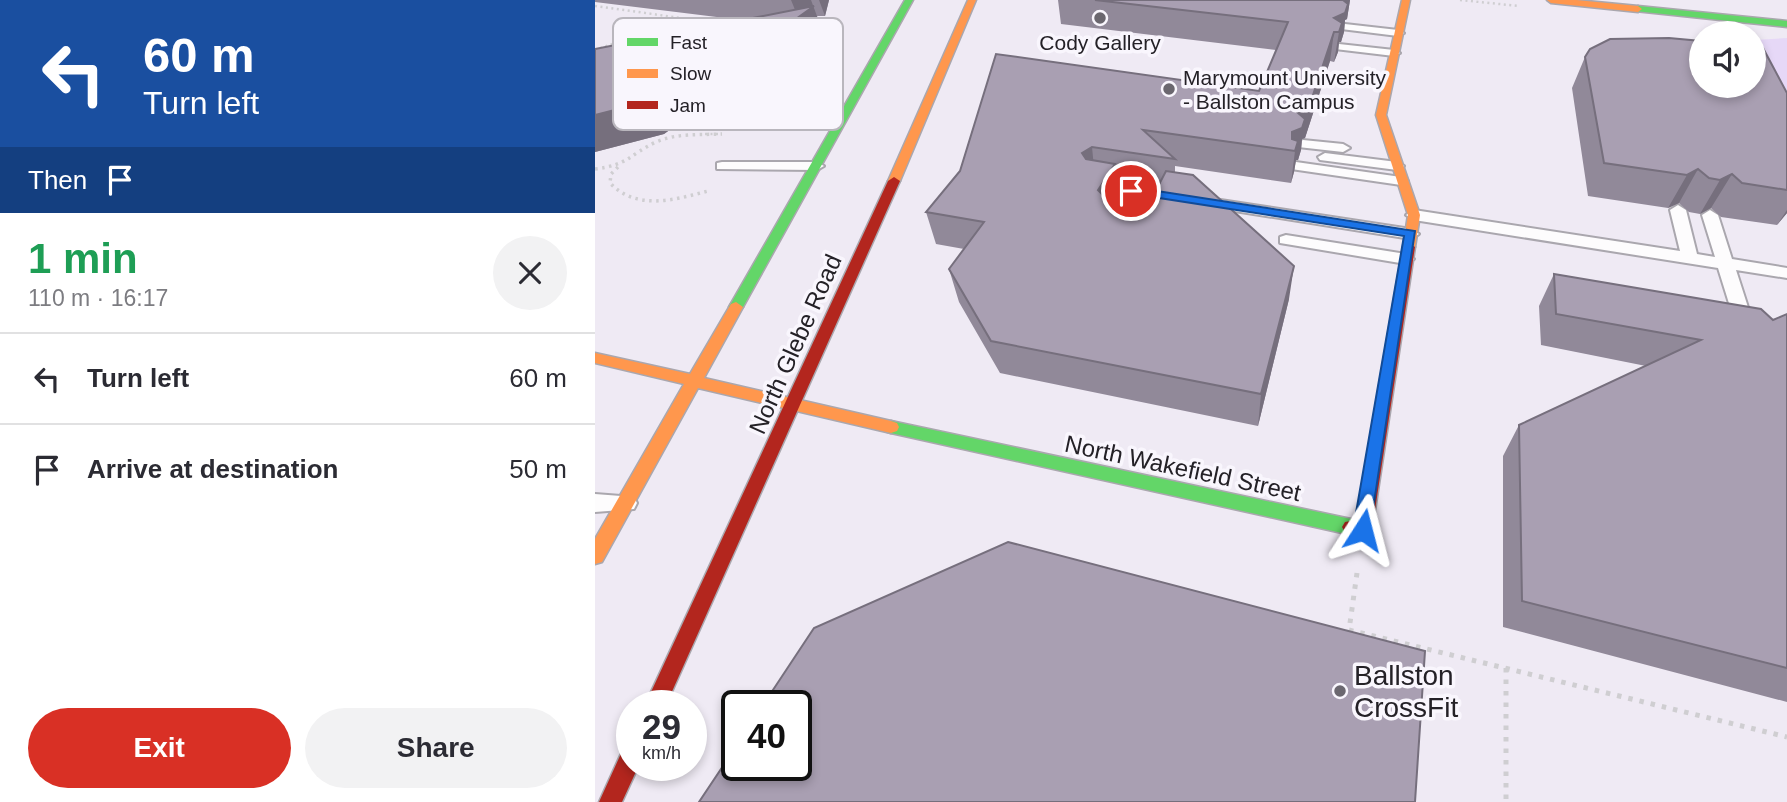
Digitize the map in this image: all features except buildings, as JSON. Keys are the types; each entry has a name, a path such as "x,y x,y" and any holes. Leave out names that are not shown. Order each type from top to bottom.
{"main road":[{"path":"843,119 909,0"},
{"name":"North Glebe Road","path":"662,690 793,405 972,0"},
{"path":"1363,530 1413,215 1381,115 1405,0"},
{"path":"1551,0 1637,5 1787,24"},
{"path":"595,556 837,130"},
{"name":"North Wakefield Street","path":"595,358 793,405 1363,530"},
{"path":"610,802 620,781"}],"lane":[{"path":"1396,43 1342,37 1396,43"},
{"path":"1397,166 1300,155 1397,166"},
{"path":"722,166 817,166"},
{"path":"1095,185 1128,196 1408,246"},
{"path":"1678,210 1690,258"},
{"path":"1413,215 1787,273"},
{"path":"1710,215 1750,344"},
{"path":"1287,235 1408,246"},
{"path":"595,503 626,503"}],"path":[{"path":"595,6 682,18"},
{"path":"595,50 613,44"},
{"path":"717,188 665,200 628,198 615,191 610,183 611,174 618,166 656,142 701,132 730,137"},
{"path":"595,169 618,166"},
{"path":"1363,530 1349,630 1787,737"},
{"path":"1506,668 1506,802"}],"shaded area":[{"path":"1787,38 1787,108 1766,86 1766,39"}],"traffic: fast":[{"path":"843,117 909,0"},
{"path":"1638,9 1787,24"},
{"path":"736,307 836,130"},
{"path":"891,427 1351,527"}],"traffic: slow":[{"path":"894,181 972,0"},
{"path":"1406,0 1381,115 1414,215 1409,247"},
{"path":"1551,0 1638,9"},
{"path":"595,556 736,307"},
{"path":"595,358 891,427"}],"traffic: jam":[{"path":"662,690 894,181"},
{"path":"1351,527 1363,530 1409,247"},
{"path":"610,802 620,781"}],"place":[{"name":"Cody Gallery","path":"1100,18"},
{"name":"Marymount University - Ballston Campus","path":"1169,89"},
{"name":"Ballston CrossFit","path":"1340,691"}],"route":[{"path":"1131,191 1411,234 1363,530"}]}
